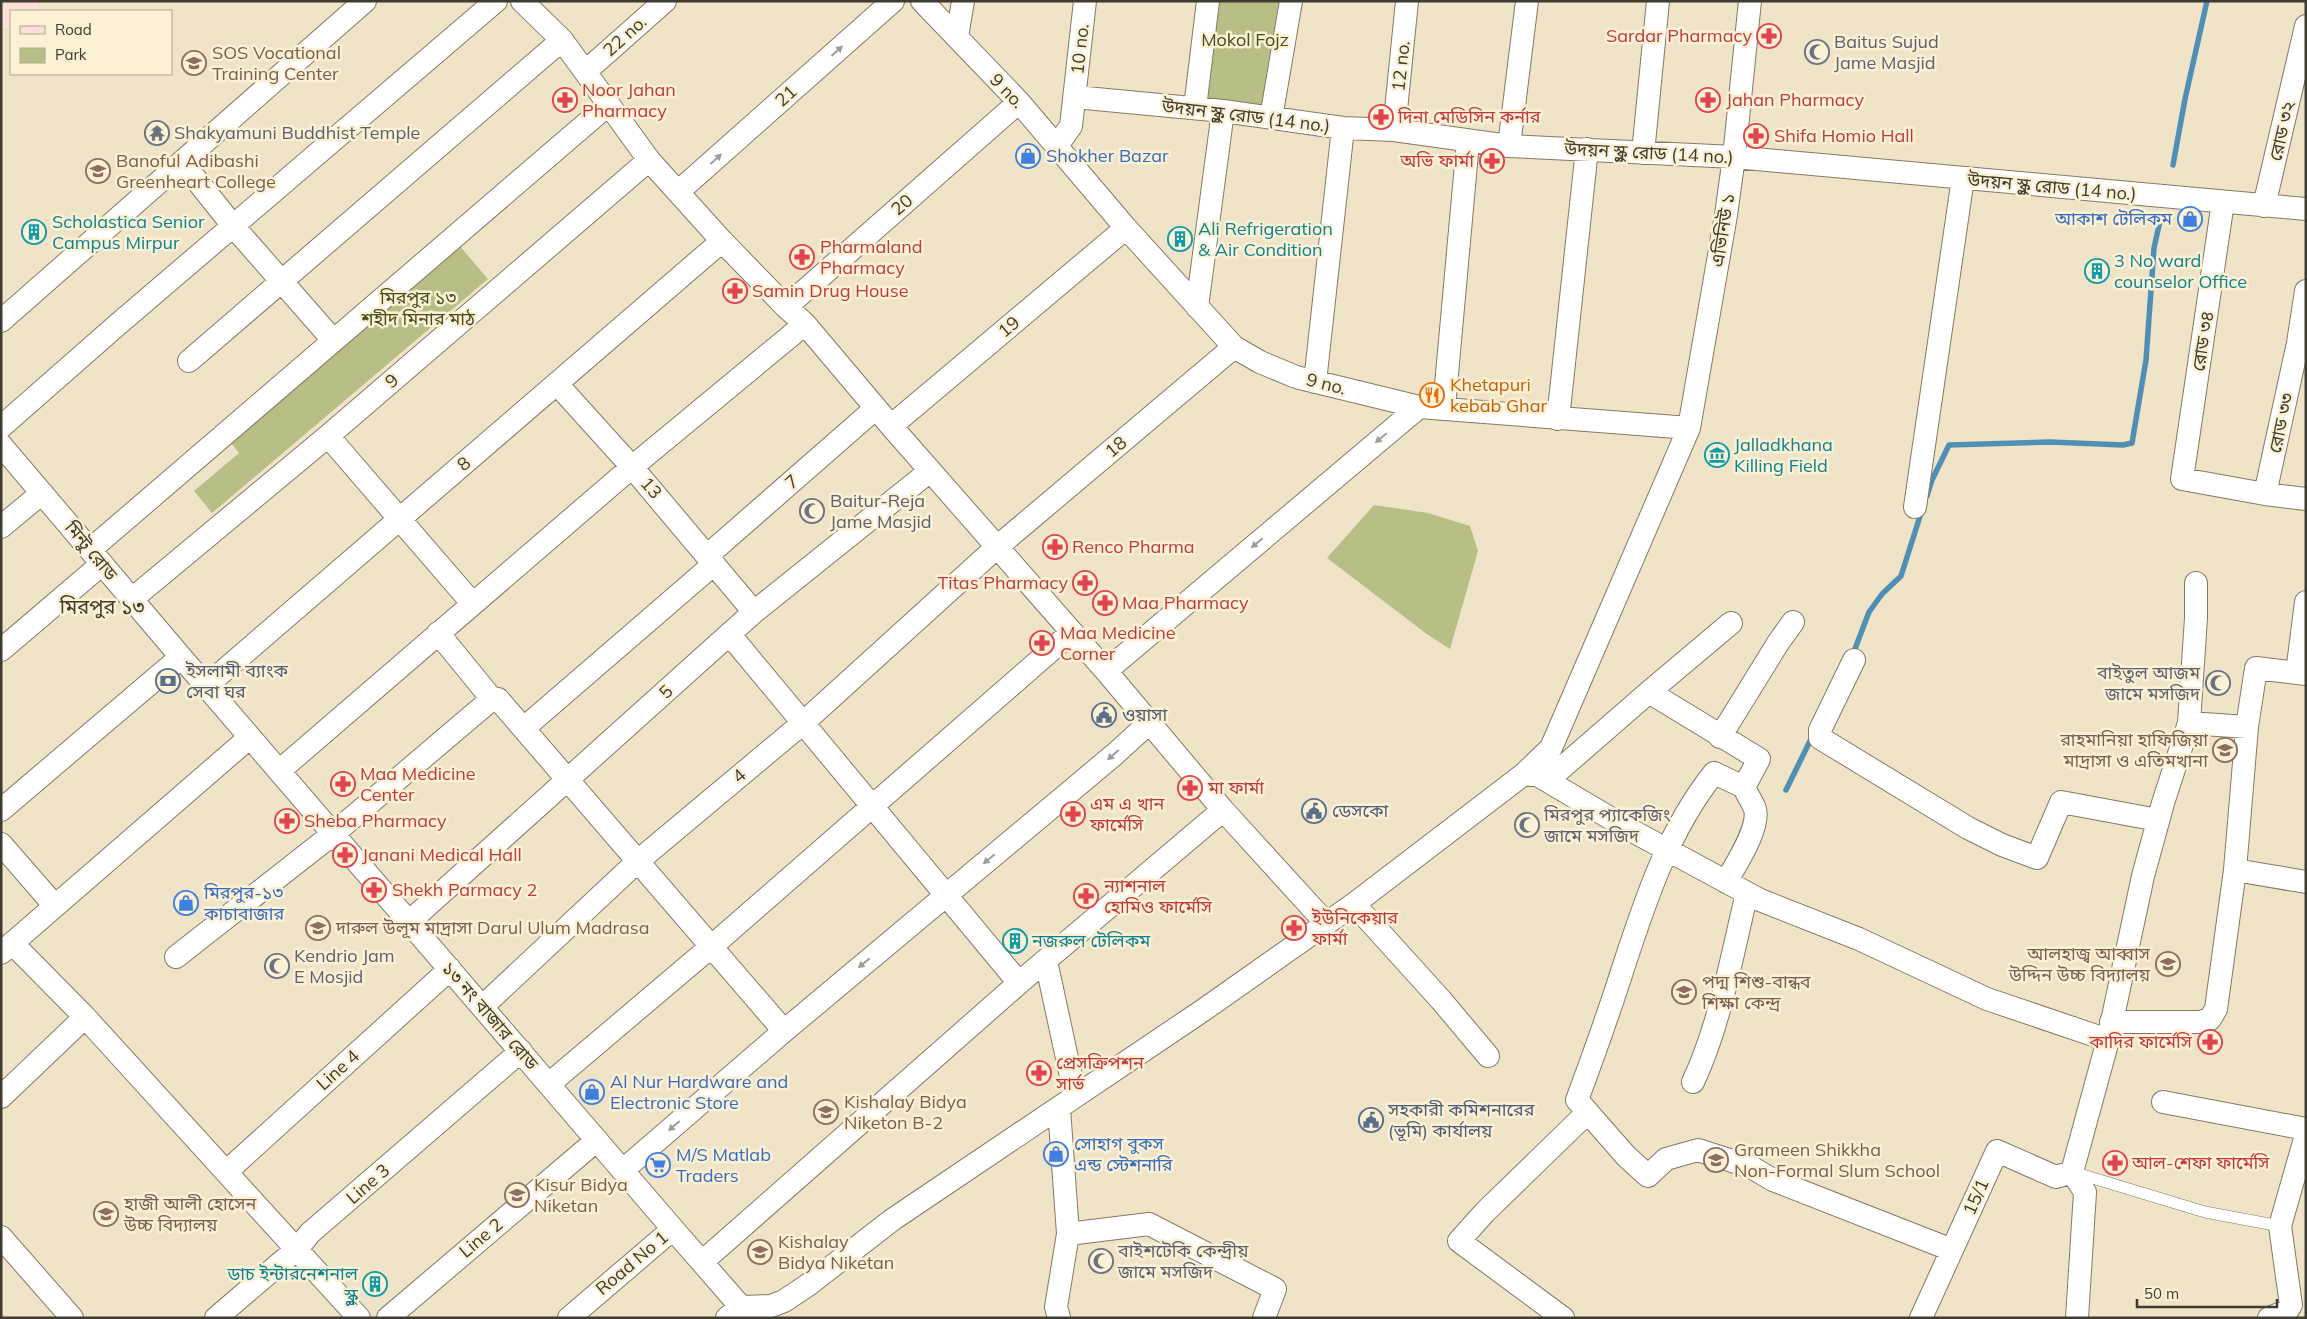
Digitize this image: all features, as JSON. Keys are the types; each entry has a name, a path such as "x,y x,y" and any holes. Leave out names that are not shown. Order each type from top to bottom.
{"main road":[{"path":"1,14 23,1"}],"street":[{"path":"1,321 365,1"},
{"path":"1,427 116,326 496,1"},
{"path":"522,1 562,40 649,160 679,191 722,241 805,324 930,471 1150,722 1223,810 1326,923"},
{"name":"22 no.","path":"586,71 664,1"},
{"name":"21","path":"679,191 893,1"},
{"name":"9 no.","path":"922,1 1019,102 1126,228 1234,347 1260,362 1296,377 1419,407 1444,407 1558,419 1689,428"},
{"path":"957,37 963,1"},
{"name":"10 no.","path":"1075,97 1085,1"},
{"path":"1195,108 1208,1"},
{"path":"1271,118 1291,1"},
{"name":"12 no.","path":"1394,130 1407,1"},
{"path":"1509,146 1527,1"},
{"path":"1643,153 1658,1"},
{"name":"এভিনিউ ১","path":"1532,775 1552,748 1689,428 1734,158 1750,1"},
{"name":"রোড ৩২","path":"2264,206 2306,26"},
{"path":"189,361 562,40"},
{"path":"1056,147 1071,126 1075,97"},
{"name":"উদয়ন স্কুল রোড (14 no.)","path":"1075,97 1223,111 1343,128 1394,130 1468,142 1509,146 1734,158 2306,209"},
{"name":"20","path":"786,307 1019,102"},
{"path":"1,650 96,557 333,340 609,104"},
{"path":"1197,306 1223,111"},
{"path":"1316,382 1343,128"},
{"path":"1444,407 1468,142"},
{"path":"1558,419 1587,149"},
{"name":"9","path":"132,599 328,436 649,160"},
{"path":"182,162 281,282 333,340"},
{"path":"1915,507 1963,178"},
{"name":"রোড ৩৪","path":"2223,202 2182,479 2265,494"},
{"name":"19","path":"891,426 1126,228"},
{"name":"8","path":"206,686 722,241"},
{"name":"রোড ৩৩","path":"2265,494 2298,343 2306,291"},
{"path":"279,771 632,467 805,324"},
{"name":"18","path":"997,547 1234,347"},
{"name":"13","path":"557,384 632,467 747,604"},
{"path":"1106,671 1419,407"},
{"name":"7","path":"524,728 876,408"},
{"path":"328,436 472,603"},
{"name":"মিন্টু রোড","path":"1,445 181,657"},
{"name":"5","path":"409,922 730,635 747,604 930,471"},
{"path":"1,528 42,492"},
{"path":"2265,494 2306,499"},
{"name":"4","path":"482,1007 638,861 802,723 997,547"},
{"path":"2077,1318 2086,1192 2072,1172 2092,1092 2110,1031 2143,876 2158,820 2189,722 2196,618 2196,583"},
{"path":"1532,775 1747,894 1859,939 1988,999 2110,1031 2200,1022 2210,1019 2216,1009 2234,870 2247,727 2256,668 2301,673 2306,602"},
{"path":"1720,736 1793,622"},
{"path":"742,1314 784,1301 892,1220 1202,1011 1532,775 1557,772 1731,623"},
{"path":"549,1084 712,946 1072,632"},
{"path":"438,633 492,699"},
{"path":"730,635 1019,983"},
{"path":"1,810 181,657"},
{"name":"১৩ নং বাজার রোড","path":"181,657 673,1228 742,1314"},
{"path":"1854,660 1820,730 1820,738 1968,828 2002,845 2037,858 2061,802 2158,820"},
{"path":"1649,692 1759,759 1744,787"},
{"path":"176,957 333,834 492,699 498,699 784,1031"},
{"path":"623,1170 784,1031 1115,754 1150,722"},
{"path":"2189,722 2247,727"},
{"path":"250,737 6,948 85,1016 226,1172 298,1248 359,1318"},
{"path":"1726,882 1755,822 1755,810 1744,787 1714,773 1696,795 1668,850 1636,928 1577,1100 1626,1156 1648,1176 1666,1159 1698,1150 1751,1167 1773,1180 1952,1250"},
{"path":"702,1262 1019,983 1223,810"},
{"path":"1,844 55,906"},
{"path":"2234,870 2306,882"},
{"path":"1693,1082 1700,1068 1719,1007 1747,894"},
{"path":"1354,904 1435,993 1488,1056"},
{"path":"1046,961 1067,1102 1068,1234 1056,1307 1059,1318"},
{"name":"Line 4","path":"226,1172 450,969"},
{"path":"1,1097 85,1016"},
{"name":"Line 3","path":"216,1318 298,1248 310,1233 520,1051"},
{"path":"2163,1102 2306,1129"},
{"path":"1563,1318 1460,1241 1485,1212 1587,1113"},
{"path":"2269,1318 2290,1309 2280,1226 2306,1135"},
{"name":"Line 2","path":"388,1318 597,1140"},
{"name":"15/1","path":"1921,1318 1997,1151 2056,1177 2072,1172"},
{"path":"1068,1234 1149,1224 1275,1289 1264,1318"},
{"name":"Road No 1","path":"569,1318 673,1228"},
{"path":"1,1237 72,1318"}],"lane":[{"name":"15/1","path":"2072,1172 2205,1212 2280,1226"}],"green space":[{"name":"Mokol Fojz","path":"1215,1 1286,1 1265,123 1201,117"},
{"name":"মিরপুর ১৩ শহীদ মিনার মাঠ","path":"458,244 488,279 212,513 194,491 239,453 228,439"},
{"path":"1374,505 1428,513 1470,526 1478,551 1450,649 1428,635 1327,558"}],"waterway":[{"path":"2173,165 2185,99 2207,1"},
{"path":"1927,496 1932,480 1949,445 2050,442 2123,445 2132,443 2146,360 2154,248 2160,221"},
{"path":"1853,654 1869,612 1882,594 1901,576 1922,510"},
{"path":"1786,790 1812,737"}],"place":[{"name":"Sardar Pharmacy","path":"1769,36"},
{"name":"Baitus Sujud Jame Masjid","path":"1817,52"},
{"name":"SOS Vocational Training Center","path":"194,63"},
{"name":"Noor Jahan Pharmacy","path":"565,100"},
{"name":"Jahan Pharmacy","path":"1708,100"},
{"name":"দিনা মেডিসিন কর্নার","path":"1381,117"},
{"name":"Shakyamuni Buddhist Temple","path":"157,133"},
{"name":"Shifa Homio Hall","path":"1756,136"},
{"name":"Shokher Bazar","path":"1028,156"},
{"name":"অভি ফার্মা","path":"1492,161"},
{"name":"Banoful Adibashi Greenheart College","path":"98,171"},
{"name":"আকাশ টেলিকম","path":"2190,219"},
{"name":"Scholastica Senior Campus Mirpur","path":"34,232"},
{"name":"Ali Refrigeration & Air Condition","path":"1180,239"},
{"name":"Pharmaland Pharmacy","path":"802,257"},
{"name":"3 No ward counselor Office","path":"2097,271"},
{"name":"Samin Drug House","path":"735,291"},
{"name":"Khetapuri kebab Ghar","path":"1432,395"},
{"name":"Jalladkhana Killing Field","path":"1717,455"},
{"name":"Baitur-Reja Jame Masjid","path":"812,511"},
{"name":"Renco Pharma","path":"1055,547"},
{"name":"Titas Pharmacy","path":"1085,583"},
{"name":"Maa Pharmacy","path":"1105,603"},
{"name":"Maa Medicine Corner","path":"1042,643"},
{"name":"ইসলামী ব্যাংক সেবা ঘর","path":"168,681"},
{"name":"বাইতুল আজম জামে মসজিদ","path":"2218,683"},
{"name":"ওয়াসা","path":"1104,715"},
{"name":"রাহমানিয়া হাফিজিয়া মাদ্রাসা ও এতিমখানা","path":"2225,750"},
{"name":"Maa Medicine Center","path":"343,784"},
{"name":"মা ফার্মা","path":"1190,788"},
{"name":"ডেসকো","path":"1314,811"},
{"name":"এম এ খান ফার্মেসি","path":"1073,814"},
{"name":"Sheba Pharmacy","path":"287,821"},
{"name":"মিরপুর প্যাকেজিং জামে মসজিদ","path":"1527,825"},
{"name":"Janani Medical Hall","path":"345,855"},
{"name":"Shekh Parmacy 2","path":"374,890"},
{"name":"ন্যাশনাল হোমিও ফার্মেসি","path":"1086,896"},
{"name":"মিরপুর-১৩ কাচাবাজার","path":"186,903"},
{"name":"দারুল উলূম মাদ্রাসা Darul Ulum Madrasa","path":"318,928"},
{"name":"ইউনিকেয়ার ফার্মা","path":"1294,928"},
{"name":"নজরুল টেলিকম","path":"1015,941"},
{"name":"আলহাজ্ব আব্বাস উদ্দিন উচ্চ বিদ্যালয়","path":"2168,964"},
{"name":"Kendrio Jam E Mosjid","path":"277,966"},
{"name":"পদ্ম শিশু-বান্ধব শিক্ষা কেন্দ্র","path":"1684,992"},
{"name":"কাদির ফার্মেসি","path":"2210,1042"},
{"name":"প্রেসক্রিপশন সার্ভ","path":"1039,1073"},
{"name":"Al Nur Hardware and Electronic Store","path":"592,1092"},
{"name":"Kishalay Bidya Niketon B-2","path":"826,1112"},
{"name":"সহকারী কমিশনারের (ভূমি) কার্যালয়","path":"1371,1120"},
{"name":"সোহাগ বুকস এন্ড স্টেশনারি","path":"1056,1154"},
{"name":"Grameen Shikkha Non-Formal Slum School","path":"1716,1160"},
{"name":"আল-শেফা ফার্মেসি","path":"2115,1163"},
{"name":"M/S Matlab Traders","path":"658,1165"},
{"name":"Kisur Bidya Niketan","path":"517,1195"},
{"name":"হাজী আলী হোসেন উচ্চ বিদ্যালয়","path":"106,1214"},
{"name":"Kishalay Bidya Niketan","path":"760,1252"},
{"name":"বাইশটেকি কেন্দ্রীয় জামে মসজিদ","path":"1101,1261"},
{"name":"ডাচ ইন্টারনেশনাল স্কুল","path":"375,1284"}],"district":[{"name":"মিরপুর ১৩","path":"102,607"}]}
